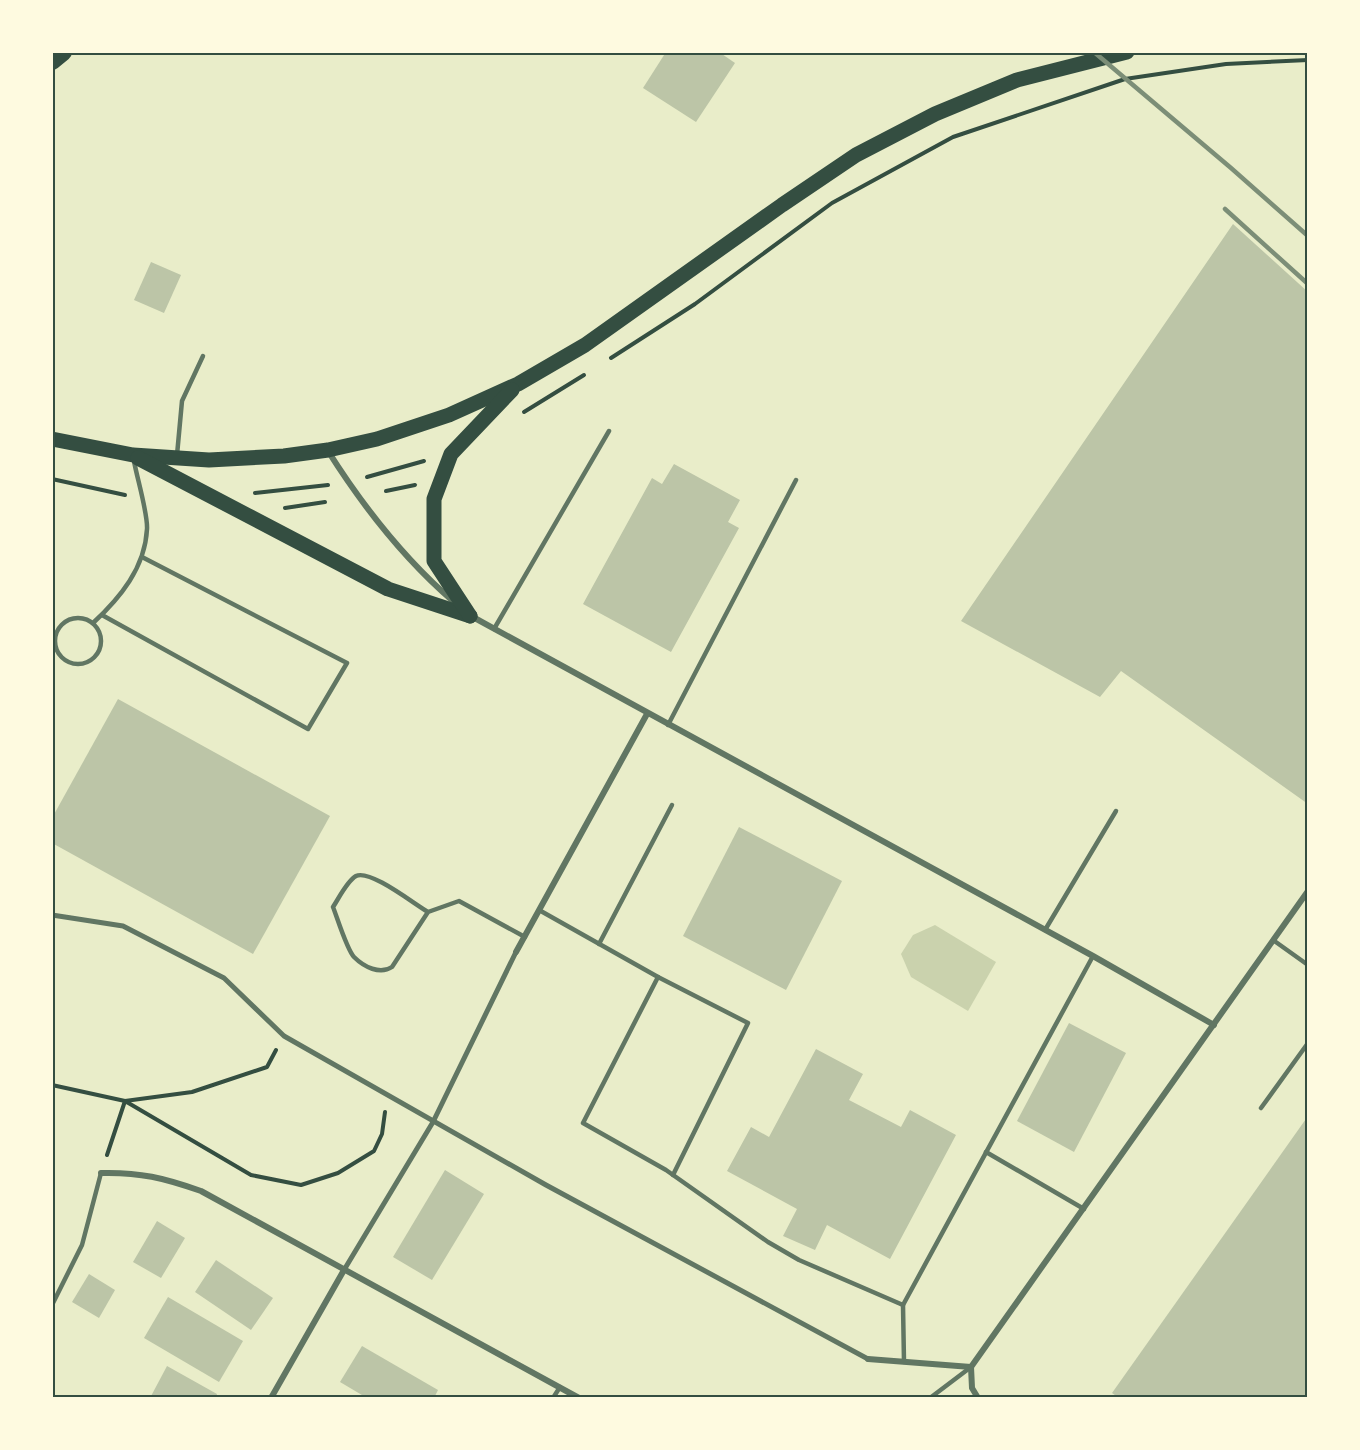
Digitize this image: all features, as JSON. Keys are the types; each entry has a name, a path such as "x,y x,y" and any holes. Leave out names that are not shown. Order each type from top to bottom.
{"highway":[{"path":"52,61 63,52"}],"main road":[{"path":"56,443 133,455 209,460 284,456 328,450 377,439 450,415 518,384 585,345 856,155 935,114 1017,80 1127,52"},
{"path":"470,616 434,561 434,499 451,453 518,384"},
{"path":"133,455 388,589 470,616"}],"street":[{"path":"328,450 357,496 400,550 430,581 470,616 1093,956 1214,1025"},
{"path":"271,1398 344,1270 433,1122 516,952 647,714"},
{"path":"978,1398 972,1388 971,1367 1308,891"},
{"path":"52,915 123,926 224,978 284,1036 433,1122 868,1359 971,1367"},
{"path":"100,1173 131,1172 162,1177 201,1191 579,1398"}],"lane":[{"path":"177,458 182,401 203,356"},
{"path":"494,629 609,431"},
{"path":"93,623 129,584 142,557 148,528 133,455"},
{"path":"668,725 796,480"},
{"path":"102,615 308,729 346,663 142,557"},
{"path":"79,618 93,623 98,628 102,644 95,658 80,665 64,661 56,649 56,634 59,627 64,622 79,618"},
{"path":"599,944 672,805"},
{"path":"1045,930 1116,811"},
{"path":"428,912 376,879 363,874 355,877 333,907 353,956 375,970 386,971 392,967 428,912 459,902 525,937"},
{"path":"539,910 658,977 748,1023 673,1175"},
{"path":"1273,940 1308,965"},
{"path":"904,1362 903,1305 1093,956"},
{"path":"658,977 583,1123 673,1175 783,1251 903,1305"},
{"path":"1261,1108 1308,1042"},
{"path":"986,1152 1084,1209"},
{"path":"52,1305 82,1245 100,1173"},
{"path":"930,1398 971,1367"},
{"path":"553,1398 560,1387"}],"path":[{"path":"386,491 419,485"},
{"path":"280,509 325,502"},
{"path":"125,1101 192,1092 267,1067 284,1036"},
{"path":"52,1085 125,1101 251,1175 301,1185 338,1173 374,1151 382,1134 387,1096"},
{"path":"100,1173 125,1101"}],"green space":[{"path":"935,925 996,962 968,1011 911,977 901,954 913,935"}],"building":[{"path":"666,52 719,52 735,63 696,122 643,88"},
{"path":"1233,224 1308,292 1308,804 1121,671 1100,697 961,621"},
{"path":"151,262 181,275 164,313 134,300"},
{"path":"674,464 740,500 728,522 739,528 671,652 583,604 652,478 662,484"},
{"path":"118,699 330,816 253,954 52,843 52,818"},
{"path":"739,827 842,881 786,990 683,936"},
{"path":"1069,1023 1126,1053 1074,1152 1017,1121"},
{"path":"816,1049 863,1074 849,1100 901,1127 910,1110 956,1135 890,1259 827,1225 815,1250 783,1236 797,1209 727,1171 751,1127 769,1137"},
{"path":"1308,1116 1308,1398 1119,1398 1112,1393"},
{"path":"445,1170 484,1194 432,1280 393,1257"},
{"path":"157,1221 185,1238 161,1278 133,1262"},
{"path":"216,1260 273,1298 251,1330 195,1292"},
{"path":"89,1274 115,1290 99,1318 72,1302"},
{"path":"168,1297 243,1341 219,1382 144,1338"},
{"path":"362,1346 438,1390 434,1398 367,1398 340,1382"},
{"path":"167,1366 217,1394 216,1398 150,1398"}],"railway":[{"path":"1094,52 1308,236"},
{"path":"1225,209 1308,284"}]}
